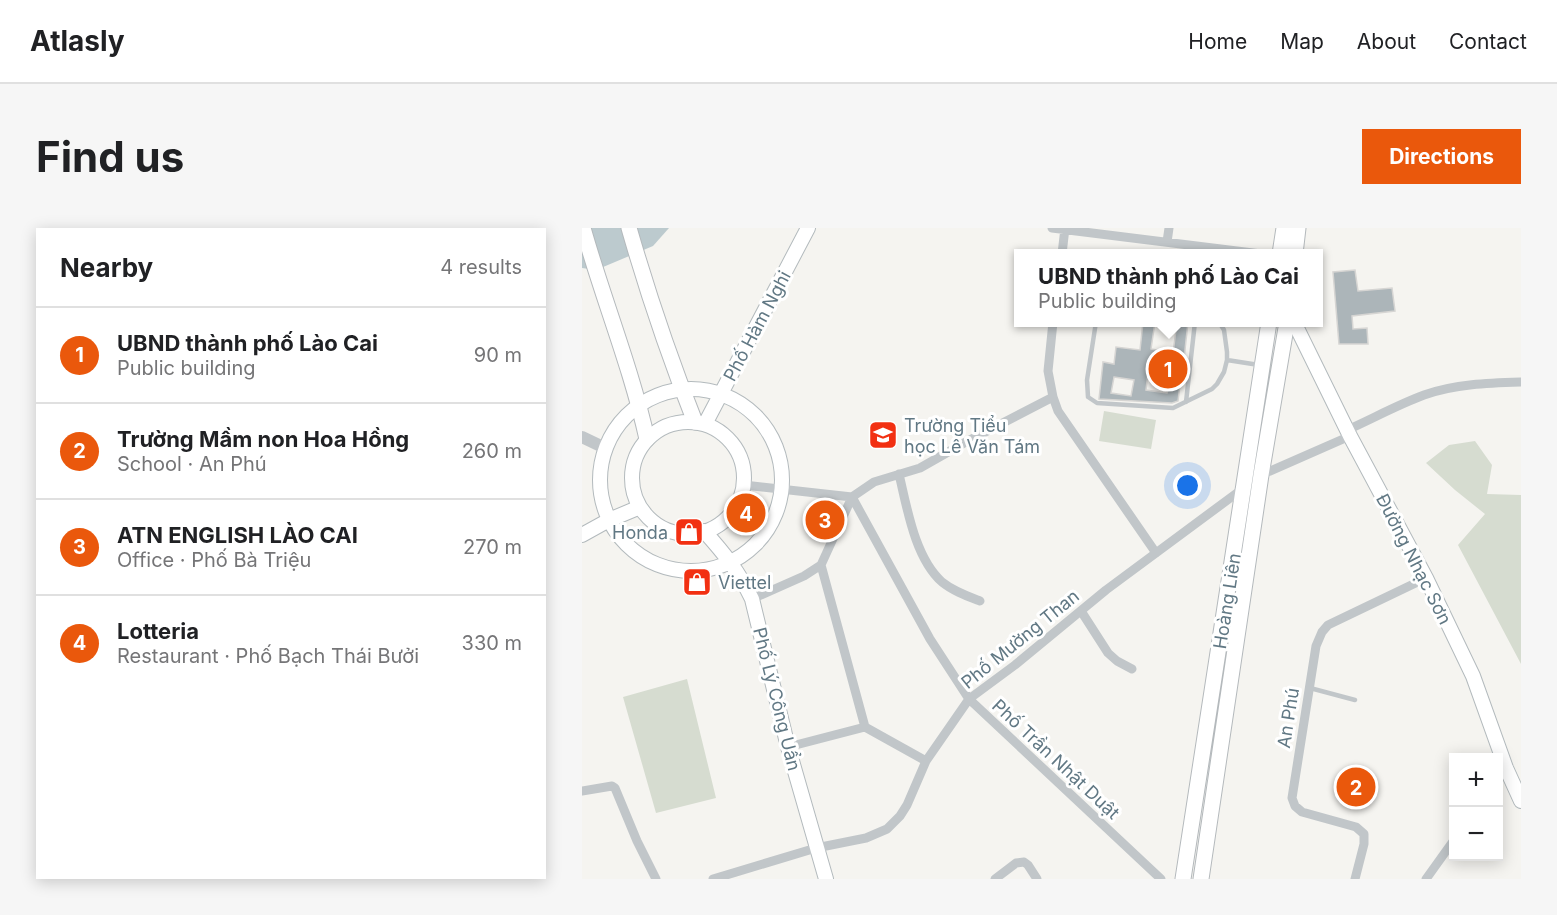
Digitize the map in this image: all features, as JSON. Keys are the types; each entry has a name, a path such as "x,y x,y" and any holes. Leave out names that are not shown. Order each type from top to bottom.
{"main road":[{"path":"583,228 640,405 647,439"},
{"path":"629,228 682,389 700,423"},
{"name":"Phố Hàm Nghi","path":"700,423 721,394 808,228"},
{"path":"1281,249 1284,228"},
{"path":"1296,249 1298,228"},
{"name":"Hoàng Liên","path":"1183,879 1268,327"},
{"name":"Hoàng Liên","path":"1201,879 1261,475 1286,327"},
{"name":"Đường Nhạc Sơn","path":"1296,327 1348,433 1426,578 1473,676 1496,753"},
{"path":"1263,365 1279,367"},
{"path":"682,389 706,390 721,394 739,403 755,416 767,431 776,449 781,469 778,507 771,523 760,538 731,562 712,568 692,570 671,568 652,562 634,551 609,520 602,502 599,483 600,465 605,447 615,428 629,412 661,394 682,389"},
{"path":"676,423 700,423 722,433 735,448 743,465 744,485 740,500 731,514 719,524 705,531 690,534 675,532 661,527 640,507 634,494 633,468 636,455 652,434 676,423"},
{"path":"1245,487 1261,475"},
{"path":"582,535 640,507"},
{"name":"Phố Lý Công Uẩn","path":"705,531 731,562 752,599 788,747 826,879"},
{"name":"Đường Nhạc Sơn","path":"1503,774 1521,801"}],"street":[{"path":"1052,228 1167,242 1202,249"},
{"path":"1167,242 1169,228"},
{"path":"1063,249 1065,229"},
{"path":"1052,327 1048,372 1058,411 1156,553"},
{"path":"1261,475 1424,395 1485,383 1521,382"},
{"path":"752,599 821,566 852,497 874,482 920,468 1053,397"},
{"path":"582,437 605,447"},
{"path":"899,474 910,518 928,565 942,581 956,591 980,601"},
{"path":"744,485 852,497"},
{"name":"Phố Mường Than","path":"713,879 816,848 866,838 887,829 907,805 926,761 969,699 1156,553 1245,487"},
{"name":"Phố Trần Nhật Duật","path":"852,497 930,639 969,699 1161,879"},
{"path":"821,566 866,727"},
{"name":"An Phú","path":"1355,879 1364,844 1364,834 1356,827 1302,812 1292,798 1316,646 1328,625 1426,578"},
{"path":"1081,611 1108,653 1132,669"},
{"path":"788,747 866,727 926,761"},
{"path":"582,791 612,786 615,788 656,879"},
{"path":"1426,879 1449,847"},
{"path":"995,879 1016,862 1024,862 1028,865 1037,879"}],"lane":[{"path":"1095,327 1088,397 1097,403 1173,408 1212,389 1217,384 1224,372 1227,360 1222,327"},
{"path":"1186,402 1194,327"},
{"path":"1227,360 1263,365"},
{"path":"1310,688 1355,700"}],"shaded area":[{"path":"582,228 669,228 653,246 596,270 582,268"},
{"path":"1104,411 1156,420 1151,449 1099,441"},
{"path":"1475,441 1492,465 1487,494 1521,495 1521,664 1458,545 1485,514 1426,463 1449,445"},
{"path":"687,679 716,798 656,813 623,697"}],"building":[{"path":"1355,270 1358,291 1392,288 1395,311 1352,316 1353,329 1367,328 1368,344 1339,344 1333,272"},
{"path":"1142,327 1154,327 1151,349 1173,353 1176,327 1187,327 1185,369 1182,368 1178,401 1172,403 1099,399 1103,362 1114,364 1116,347 1140,350","holes":["1149,364 1170,367 1167,393 1146,390","1114,377 1134,380 1131,396 1111,393"]}],"place":[{"name":"UBND thành phố Lào Cai","path":"1168,369"},
{"name":"Trường Tiểu học Lê Văn Tám","path":"883,435"},
{"name":"Lotteria","path":"746,513"},
{"name":"ATN ENGLISH LÀO CAI","path":"825,520"},
{"name":"Honda","path":"689,532"},
{"name":"Viettel","path":"697,582"},
{"name":"Trường Mầm non Hoa Hồng","path":"1356,787"}]}
